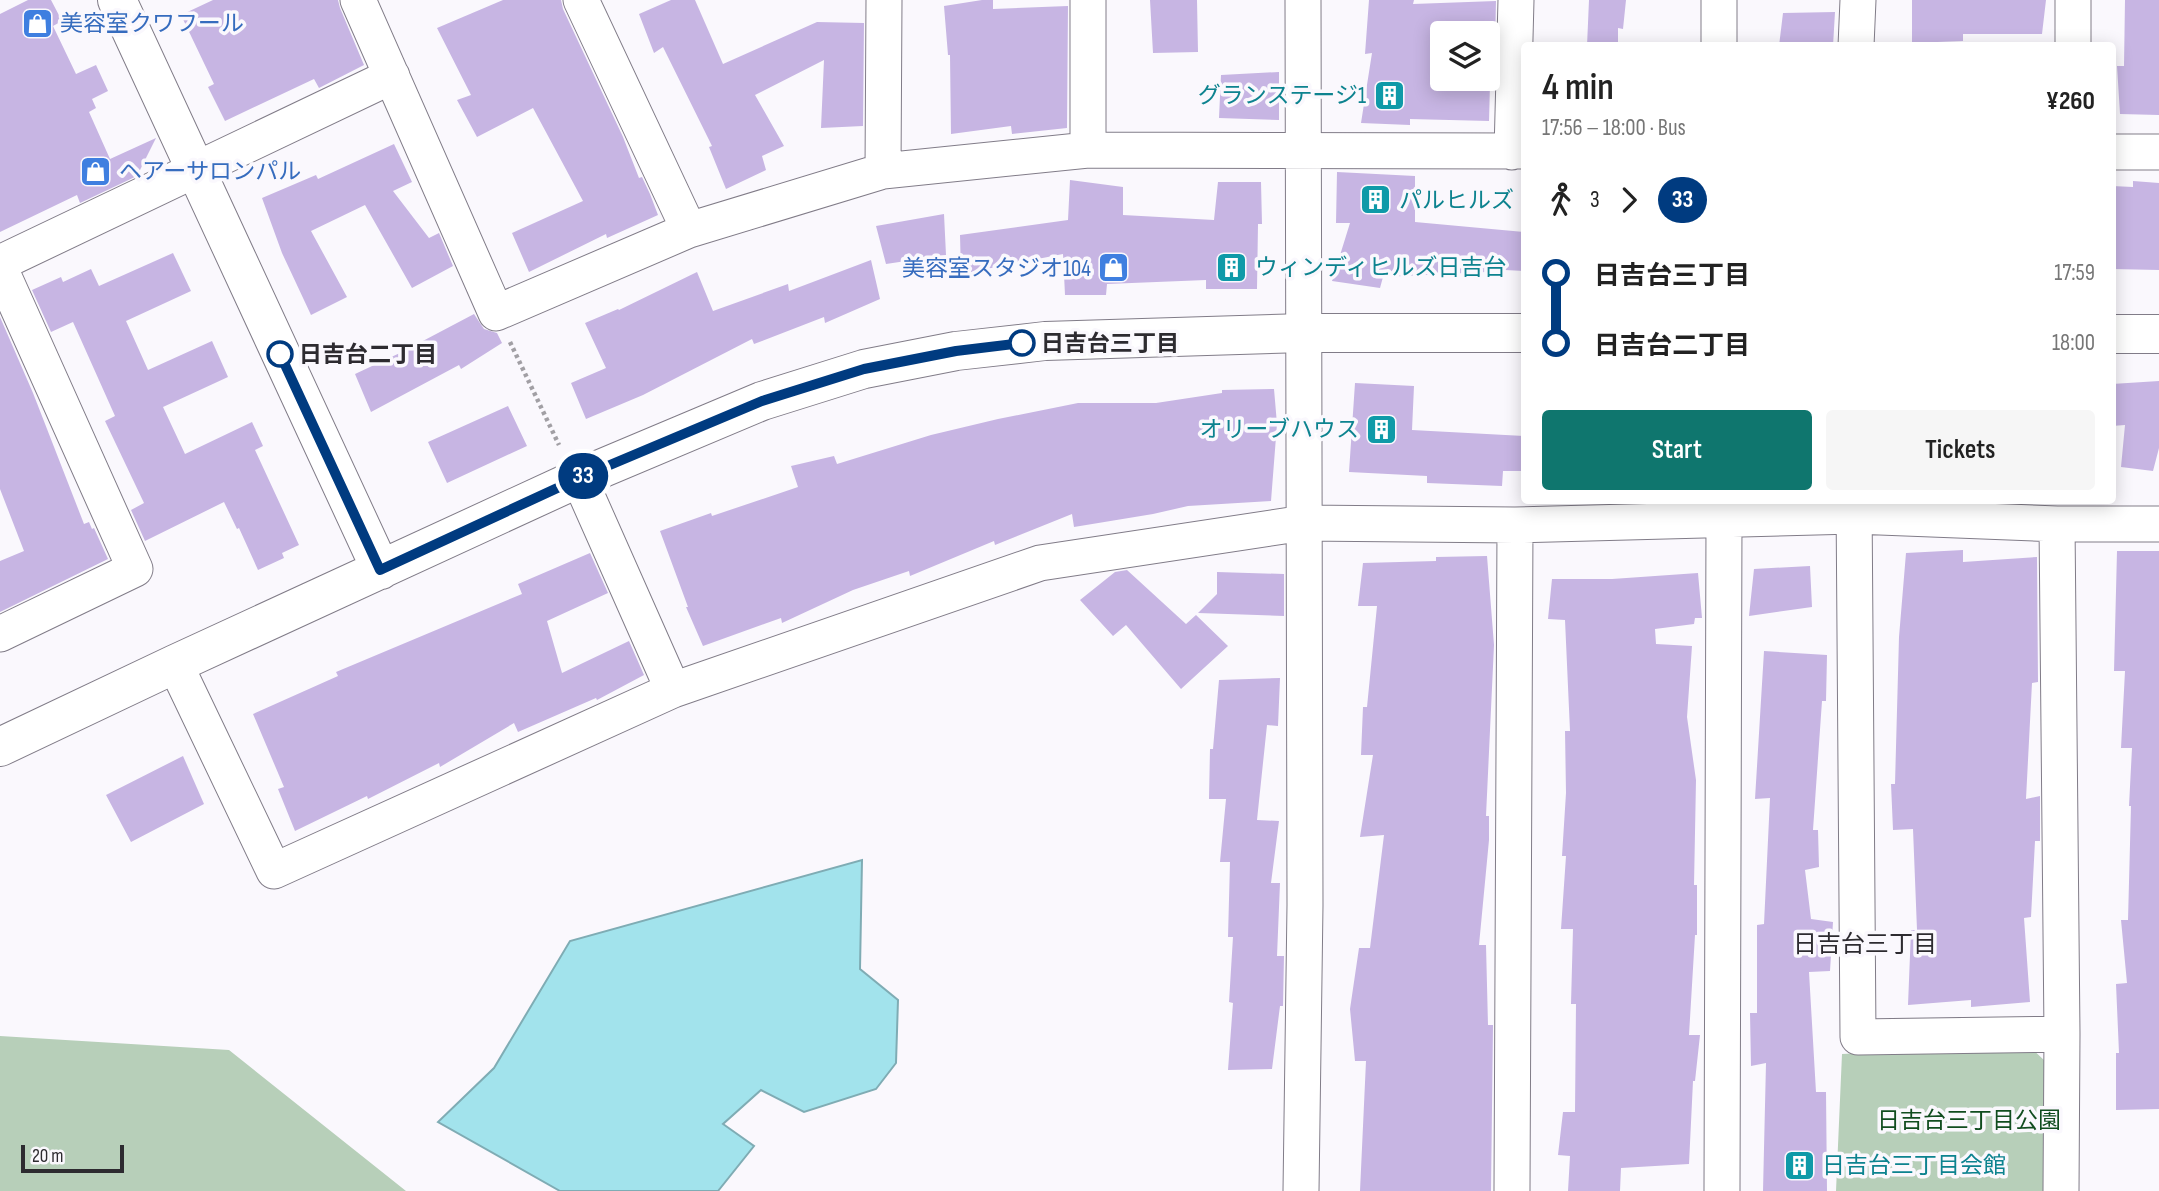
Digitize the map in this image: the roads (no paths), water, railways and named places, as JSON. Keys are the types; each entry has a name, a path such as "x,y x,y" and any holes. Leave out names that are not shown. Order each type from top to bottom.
{"street":[{"path":"117,0 380,570"},
{"path":"358,0 496,313 689,230 883,171 1088,150 1518,151 1516,0"},
{"path":"582,0 689,230"},
{"path":"883,171 884,0"},
{"path":"1088,0 1088,150"},
{"path":"1301,1191 1305,905 1303,0"},
{"path":"1719,0 1719,42"},
{"path":"1856,42 1858,0"},
{"path":"2073,0 2073,42"},
{"path":"0,634 135,569 0,265 392,76"},
{"path":"2116,152 2159,152"},
{"path":"0,747 579,478 762,401 864,369 956,351 1045,341 1304,333 1521,333"},
{"path":"2116,334 2159,334"},
{"path":"579,478 673,690"},
{"path":"175,664 274,871 673,690 1040,563 1304,523 1515,525 1724,519 1854,508 2057,523 2159,524"},
{"path":"1854,508 1857,1037 2062,1034"},
{"path":"1722,1191 1724,519"},
{"path":"2057,523 2061,1191"},
{"path":"1512,1191 1515,525"}],"water":[{"path":"862,860 860,969 898,1000 896,1063 876,1089 804,1112 761,1090 723,1124 754,1146 718,1191 560,1191 438,1122 494,1068 570,941"}],"place":[{"name":"美容室クワフール","path":"37,23"},
{"name":"グランステージ1","path":"1389,95"},
{"name":"ヘアーサロンパル","path":"96,171"},
{"name":"パルヒルズ","path":"1376,200"},
{"name":"ウィンディヒルズ日吉台","path":"1232,267"},
{"name":"美容室スタジオ104","path":"1114,268"},
{"name":"日吉台三丁目","path":"1022,343"},
{"name":"日吉台二丁目","path":"280,354"},
{"name":"オリーブハウス","path":"1382,429"},
{"name":"日吉台三丁目会館","path":"1799,1165"}],"district":[{"name":"日吉台三丁目","path":"1865,944"}],"park label":[{"name":"日吉台三丁目公園","path":"1969,1120"}]}
